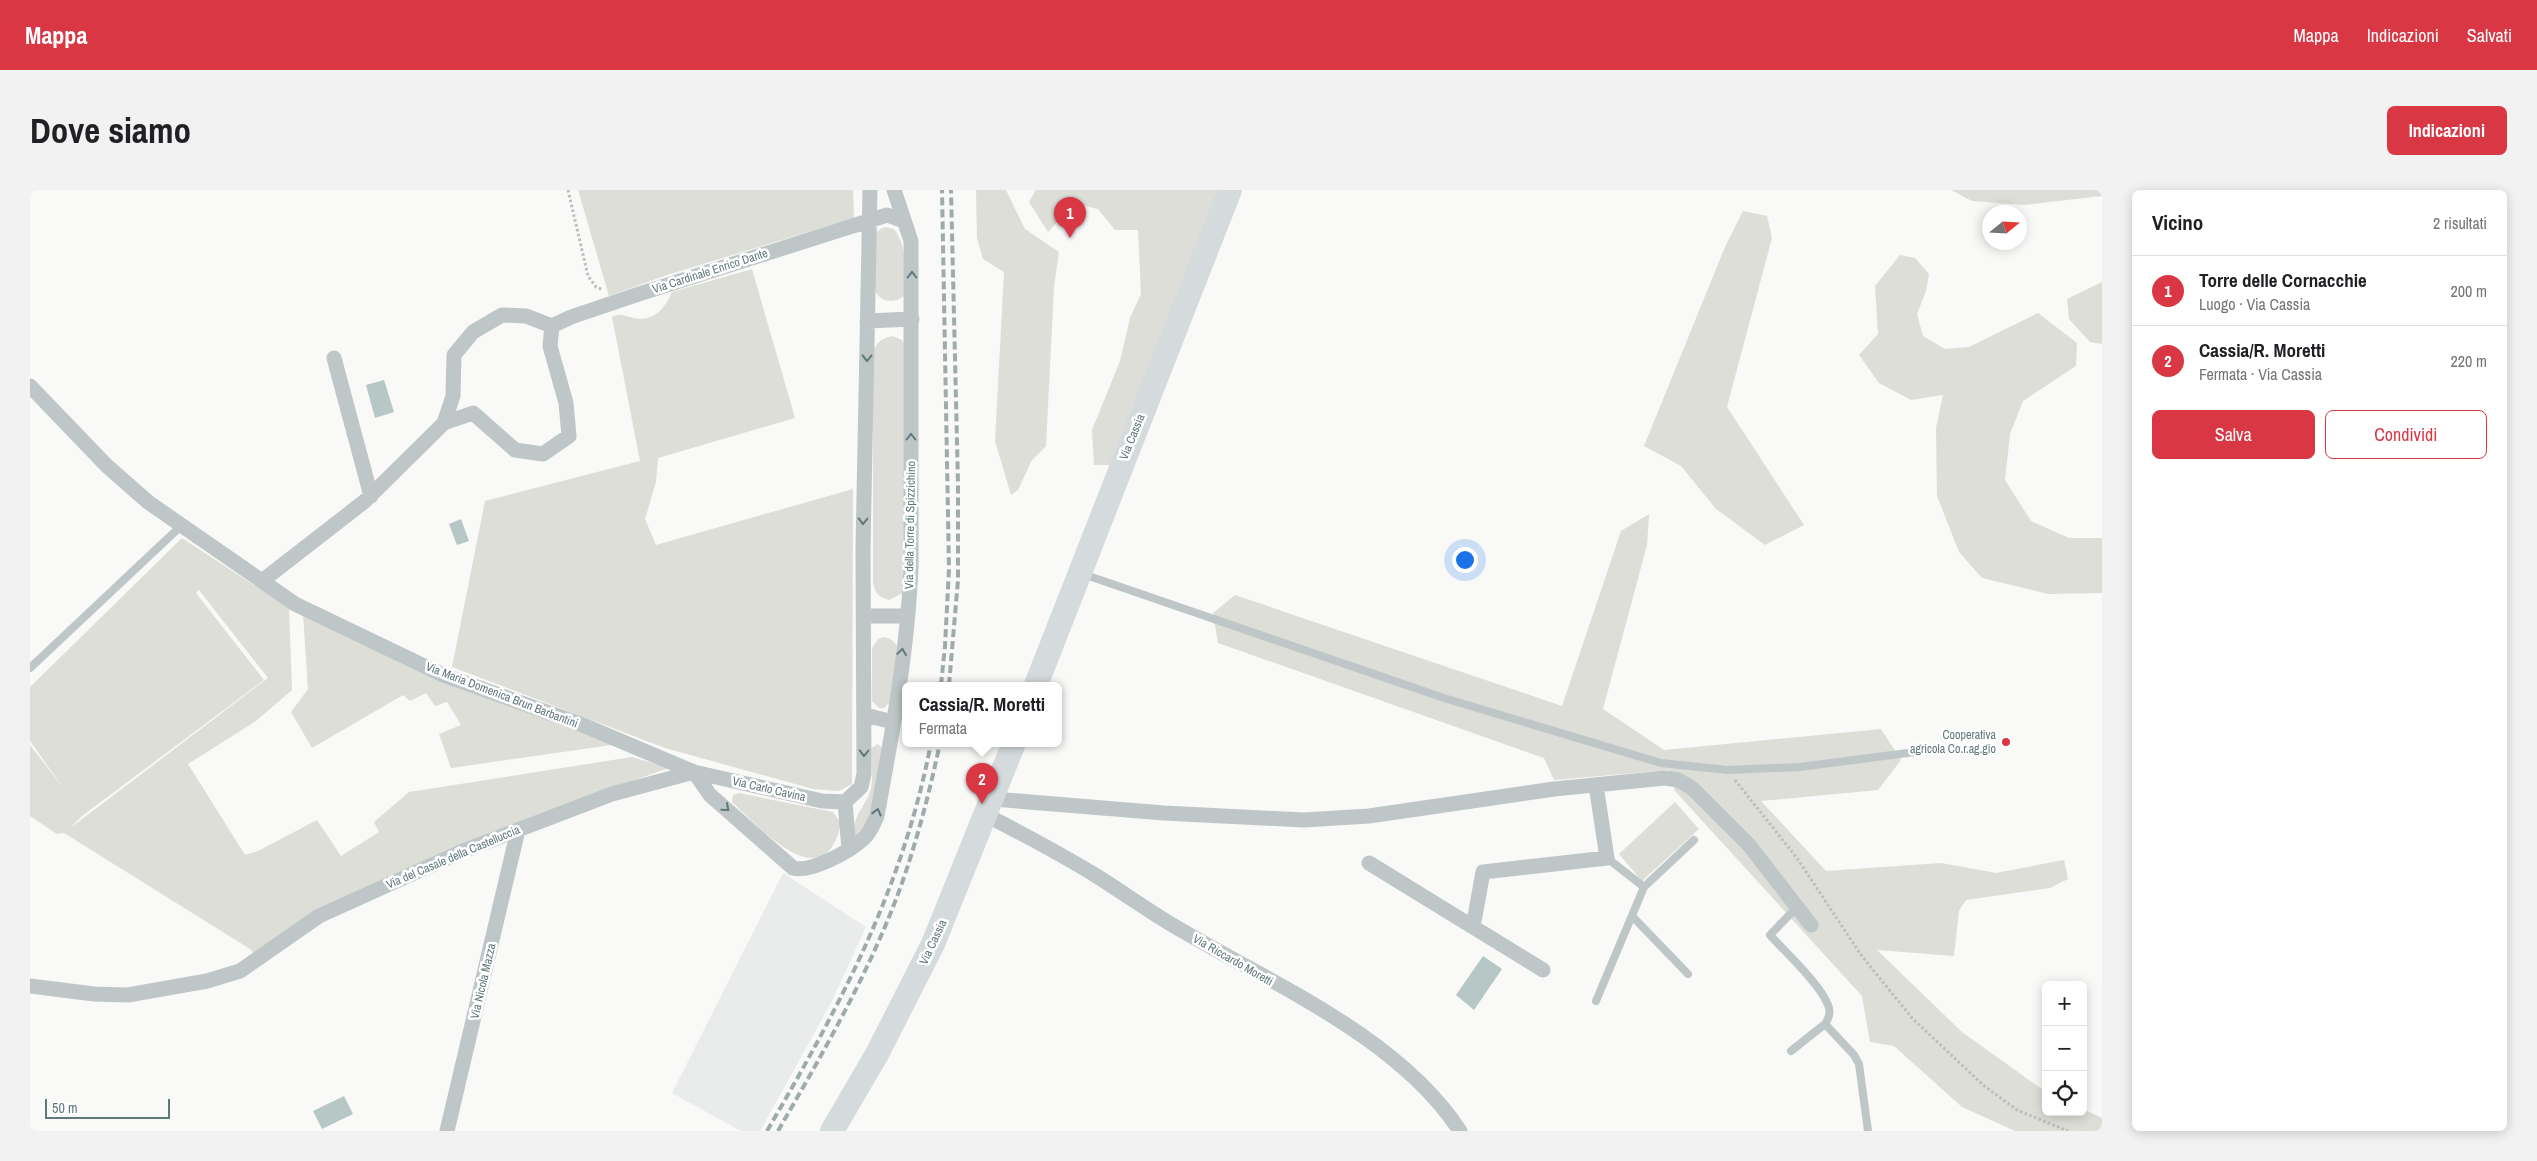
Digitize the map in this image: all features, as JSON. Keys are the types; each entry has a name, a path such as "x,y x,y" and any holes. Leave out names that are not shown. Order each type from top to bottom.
{"main road":[{"name":"Via Cassia","path":"1037,682 1230,190"},
{"name":"Via Cassia","path":"832,1131 877,1054 924,961 1012,747"}],"street":[{"path":"694,772 710,795 793,868 802,871 811,868 849,849 845,802 861,787 864,774 867,321 870,190"},
{"name":"Via della Torre di Spizzichino","path":"849,849 864,839 872,829 877,816 893,722 907,616 910,566 911,242 894,190"},
{"name":"Via Cardinale Enrico Dante","path":"552,326 571,317 638,294 887,216 904,221"},
{"path":"262,581 371,496 444,423 473,413 515,450 543,454 569,436 566,403 550,346 552,326 526,316 502,315 473,332 454,355 453,396 444,423"},
{"path":"867,321 912,319"},
{"path":"334,358 371,496"},
{"name":"Via Maria Domenica Brun Barbantini","path":"30,386 114,473 148,502 295,604 443,675 578,723 694,772"},
{"path":"864,616 907,616"},
{"path":"865,715 893,722"},
{"name":"Via Carlo Cavina","path":"694,772 822,801 845,802"},
{"name":"Via del Casale della Castelluccia","path":"30,986 94,994 128,995 207,981 240,971 319,916 463,851 612,794 694,772"},
{"path":"989,807 1304,820 1369,816 1596,785 1665,778 1678,780 1685,784 1748,845 1811,925"},
{"path":"1473,927 1484,872 1607,858 1596,785"},
{"name":"Via Riccardo Moretti","path":"989,807 1032,838 1179,929 1319,1009 1392,1058 1417,1079 1440,1104 1460,1131"},
{"name":"Via Nicola Mazza","path":"447,1131 518,830"},
{"path":"1369,863 1543,970"}],"lane":[{"path":"30,668 181,526"},
{"path":"1079,572 1444,698 1661,763 1728,770 1800,767 1923,751"},
{"path":"1596,1001 1644,887 1694,840"},
{"path":"1607,858 1644,887"},
{"path":"1791,1051 1825,1024 1829,1018 1829,1006 1770,935 1797,907"},
{"path":"1632,916 1688,974"},
{"path":"1825,1024 1854,1055 1859,1064 1868,1131"}],"path":[{"path":"568,190 588,276 596,287 610,294 638,294"},
{"path":"1728,770 1797,858 1861,955 1912,1018 1983,1085 2017,1110 2068,1131"}],"shaded area":[{"path":"578,190 853,190 854,218 667,275 609,296"},
{"path":"976,190 1006,190 1025,229 1059,252 1054,287 1046,446 1032,460 1018,490 1011,495 995,441 1004,272 983,259 977,238"},
{"path":"1036,190 1217,190 1172,326 1111,465 1094,465 1092,430 1120,361 1130,318 1141,294 1138,230 1115,230 1098,209 1081,205 1063,216 1048,232 1029,202"},
{"path":"1951,190 2102,190 2102,196 2024,205 1972,201"},
{"path":"1743,211 1767,216 1772,238 1727,407 1804,525 1765,545 1716,509 1681,466 1644,446 1725,247"},
{"path":"885,227 894,229 898,234 903,251 907,282 907,290 904,296 892,301 888,301 877,294 873,275 872,248 874,237 878,230"},
{"path":"1900,255 1915,258 1929,274 1926,291 1917,314 1923,336 1945,349 1969,347 2038,313 2077,343 2076,366 2023,401 2010,434 2005,480 2031,521 2069,538 2102,538 2102,593 2048,594 1982,578 1959,552 1937,496 1936,428 1943,395 1911,400 1879,383 1859,355 1878,334 1875,286"},
{"path":"752,269 795,418 658,458 656,482 645,519 656,545 853,489 852,784 839,791 813,789 665,748 452,667 485,501 640,461 612,317 623,315 645,319 651,317 661,310 672,292"},
{"path":"2102,282 2102,344 2090,342 2069,319 2067,299"},
{"path":"892,336 902,340 908,351 903,593 889,600 878,594 873,582 873,354 880,342"},
{"path":"384,380 394,412 375,418 366,385"},
{"path":"1649,514 1647,545 1603,709 1664,750 1881,729 1901,760 1878,790 1761,801 1826,871 1941,863 1996,873 2064,860 2068,879 2050,888 1966,900 1959,911 1954,956 1877,950 1962,1032 2042,1089 2042,1116 2087,1116 2087,1111 2102,1118 2102,1131 2015,1131 1962,1107 1894,1046 1870,1042 1862,996 1675,791 1669,770 1554,780 1544,758 1218,643 1213,613 1235,595 1562,706 1621,531"},
{"path":"461,519 469,541 457,545 449,524"},
{"path":"182,538 289,608 292,690 256,721 188,764 245,855 258,851 317,820 341,856 379,832 374,822 409,792 632,757 669,768 606,790 254,954 250,949 64,833 57,834 30,816 30,745 64,789 30,741 30,687","holes":["199,590 268,678 69,829 82,816 264,680 196,593"]},
{"path":"303,614 612,745 451,768 439,734 461,725 447,702 435,706 426,693 410,701 403,695 312,748 291,712 308,689"},
{"path":"884,637 894,641 898,651 890,702 884,708 879,708 872,701 872,648 878,639"},
{"path":"878,744 883,749 869,821 856,836 854,830 856,819 868,798 871,787 871,748"},
{"path":"739,793 833,812 841,823 833,846 821,856 807,857 791,851 775,841 732,802 733,795"},
{"path":"1675,802 1699,829 1642,881 1619,854"},
{"path":"783,873 866,927 831,1003 760,1131 741,1131 672,1093"},
{"path":"1483,956 1502,969 1474,1010 1456,995"},
{"path":"344,1096 353,1114 322,1129 313,1111"}],"railway":[{"path":"941,682 949,569 942,190"},
{"path":"949,682 958,580 958,484 951,190"},
{"path":"767,1131 820,1037 866,944 904,847 919,796 930,747"},
{"path":"778,1131 846,1010 890,915 918,831 939,747"}],"place":[{"name":"Torre delle Cornacchie","path":"1070,238"},
{"name":"Cooperativa agricola Co.r.ag.gio","path":"2006,742"},
{"name":"Cassia/R. Moretti","path":"982,804"}]}
